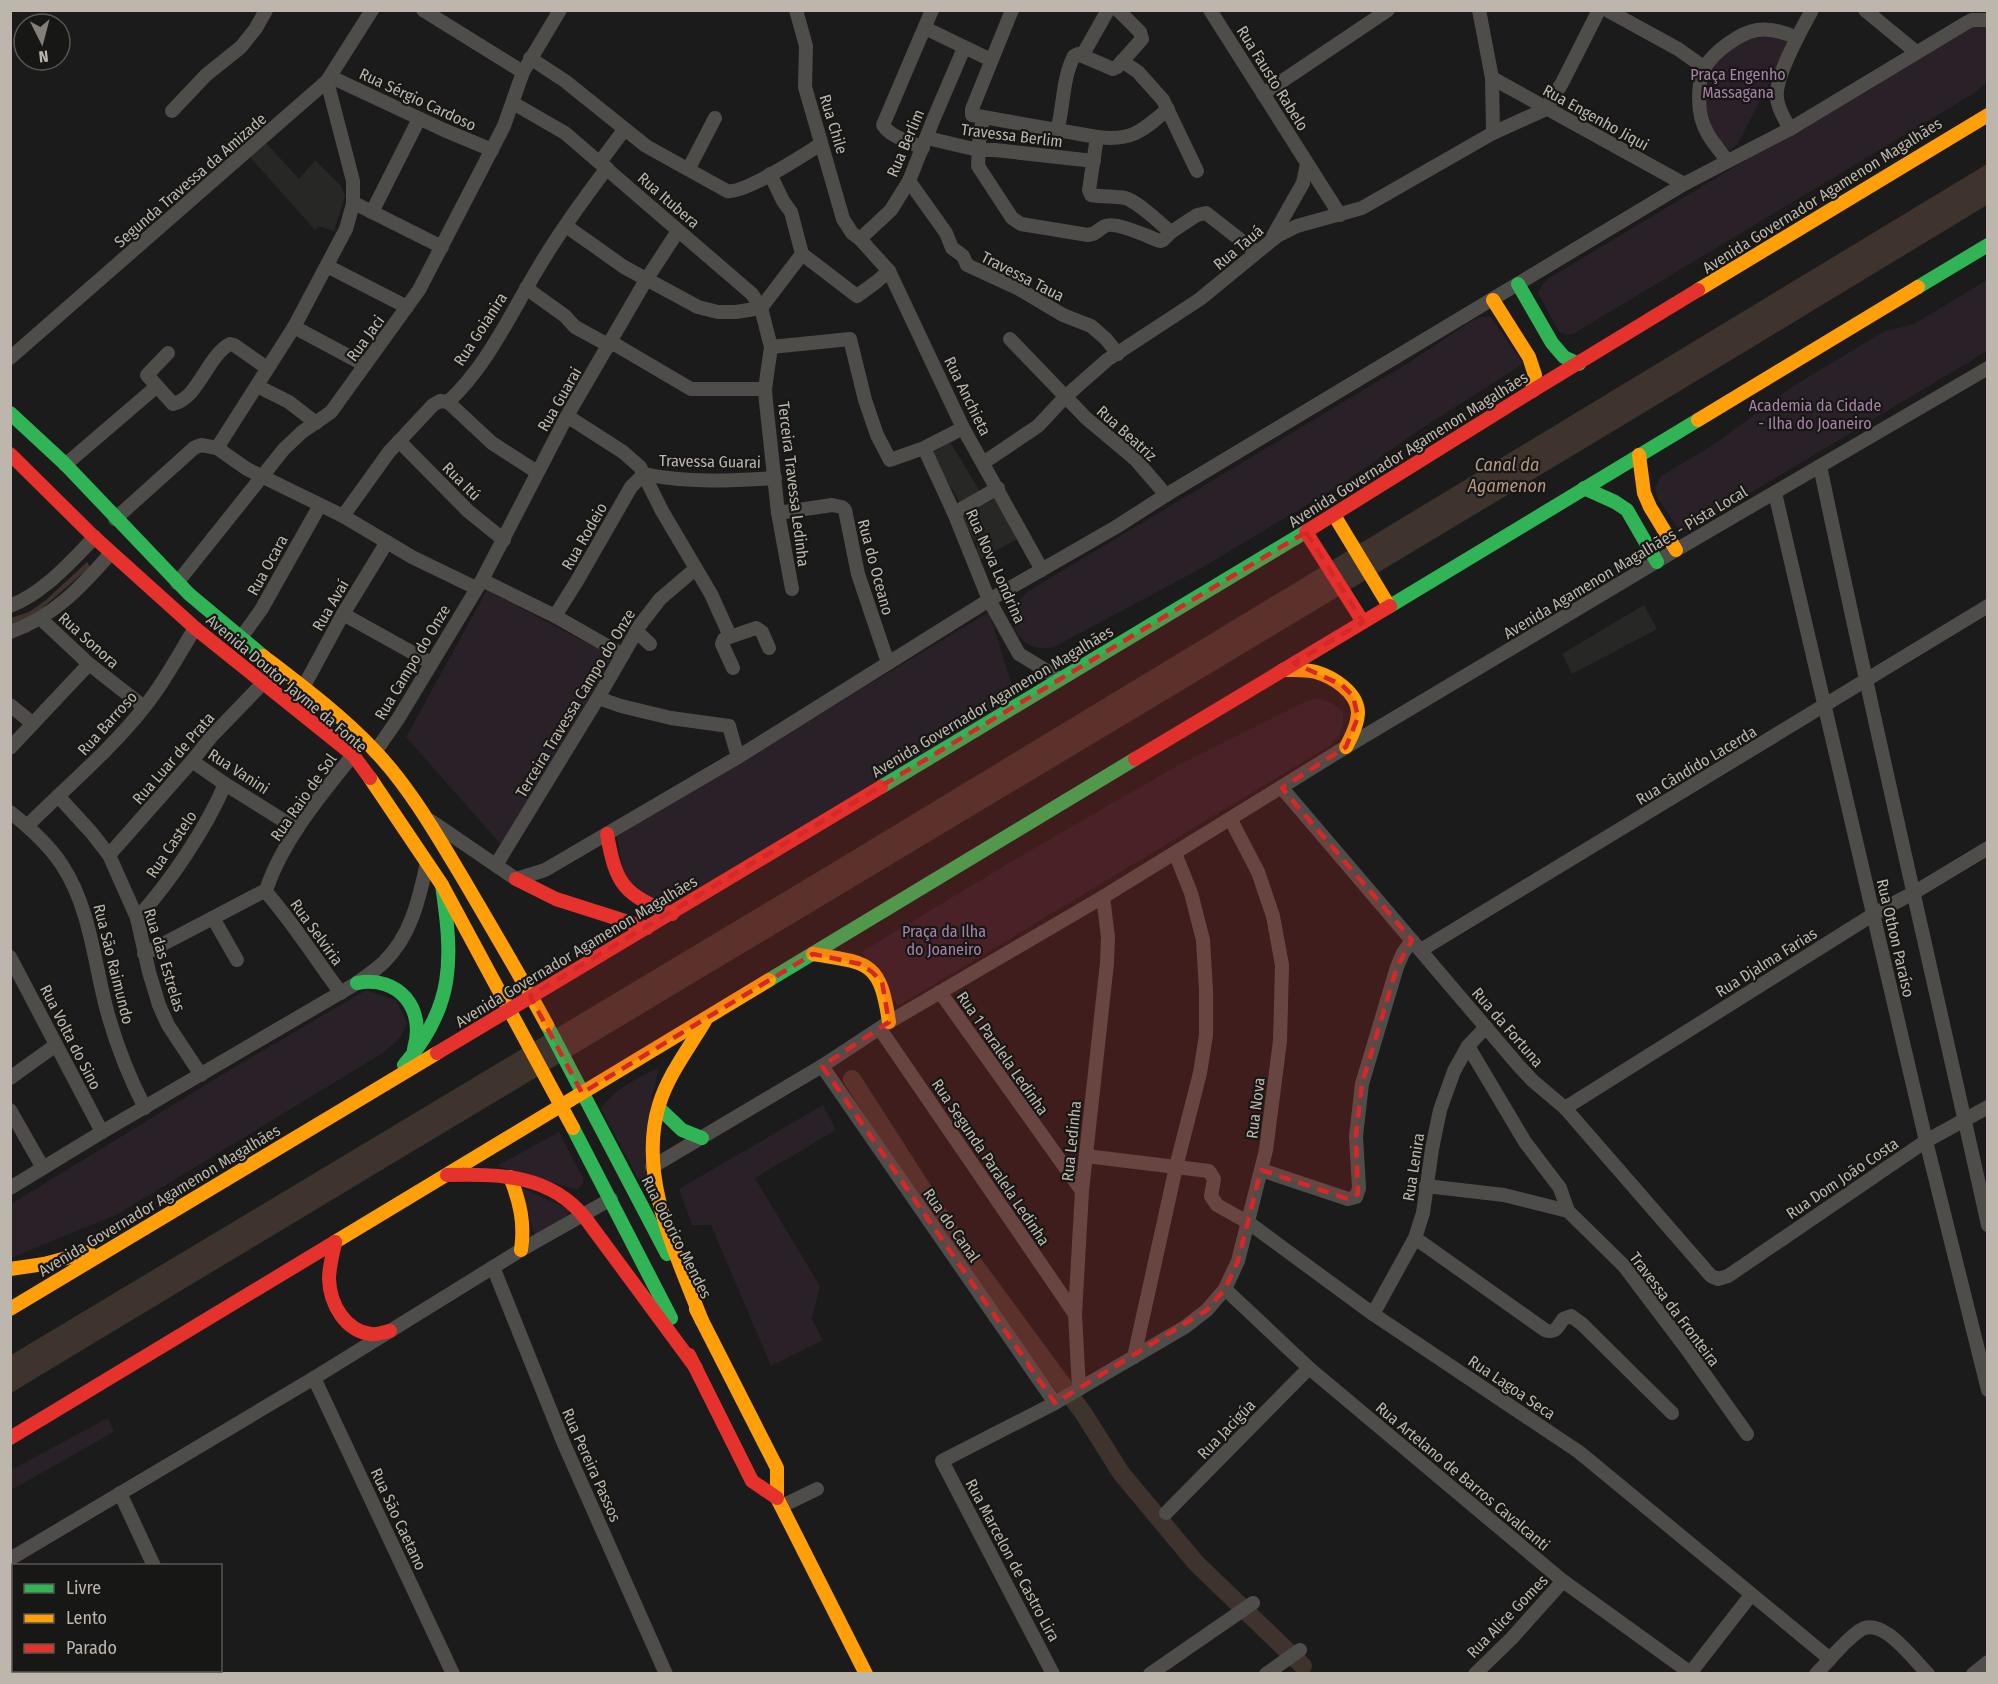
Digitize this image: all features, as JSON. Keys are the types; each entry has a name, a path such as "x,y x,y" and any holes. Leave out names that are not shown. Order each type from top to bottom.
{"main road":[{"path":"1964,128 1988,101"},
{"name":"Avenida Governador Agamenon Magalhães","path":"10,1309 1306,532 1532,391 1988,115"},
{"path":"10,1438 1988,245"},
{"path":"1518,285 1552,343 1564,357 1579,363"},
{"path":"1493,300 1529,357 1535,375 1532,391"},
{"name":"Avenida Doutor Jayme da Fonte","path":"10,413 79,479 177,583 240,639 304,686 375,752 424,816 530,996"},
{"path":"10,442 50,482 65,489 79,479"},
{"name":"Avenida Doutor Jayme da Fonte","path":"10,454 95,537 195,628 353,755 384,796 442,885 561,1106"},
{"path":"1639,455 1644,493 1676,550"},
{"path":"1584,488 1627,510 1657,562"},
{"path":"1334,515 1389,606"},
{"path":"1306,532 1363,622"},
{"path":"1283,670 1313,671 1342,685 1353,696 1358,706 1358,717 1356,729 1346,747"},
{"path":"607,834 612,865 618,881 627,891 648,904 672,914"},
{"path":"516,879 556,899 646,928"},
{"path":"372,1091 409,1060 429,1032 444,997 449,973 450,942 442,885"},
{"path":"813,954 860,964 872,972 882,982 884,1025"},
{"path":"357,983 375,981 393,987 406,997 418,1022 416,1043 409,1060"},
{"name":"Rua Odorico Mendes","path":"530,996 777,1468 780,1502 866,1674"},
{"path":"702,1321 664,1217 652,1167 652,1135 669,1081 708,1017"},
{"name":"Rua Odorico Mendes","path":"561,1106 752,1481 780,1502"},
{"path":"659,1108 682,1130 702,1138"},
{"path":"446,1175 492,1174 510,1177 531,1183 567,1199 634,1282 696,1368"},
{"path":"510,1177 520,1200 524,1218 521,1250"},
{"path":"335,1242 329,1278 332,1299 339,1314 353,1327 372,1334 390,1331"},
{"path":"10,1269 44,1264 116,1246"}],"street":[{"path":"172,111 206,75 248,39 266,10"},
{"name":"Segunda Travessa da Amizade","path":"10,358 329,79 372,10"},
{"path":"423,10 523,72"},
{"name":"Rua Jaci","path":"177,583 284,449 302,432 331,412 407,307 430,272 492,150 530,58 560,10"},
{"name":"Rua Chile","path":"796,10 806,46 805,87 843,219 848,229 860,239"},
{"path":"932,10 925,28 991,60"},
{"path":"1012,10 972,109 972,115 1117,139 1138,133 1168,108"},
{"path":"1057,130 1063,109 1065,81 1078,56 1108,10"},
{"path":"1078,56 1113,69 1122,62 1142,39 1140,32 1118,10"},
{"name":"Rua Fausto Rabelo","path":"1210,10 1340,215"},
{"path":"1263,94 1367,16 1388,10"},
{"path":"1479,10 1492,78 1493,133"},
{"path":"1546,108 1557,92 1599,10"},
{"path":"1607,10 1678,49 1705,68"},
{"path":"1790,129 1781,113 1776,95 1778,83 1812,10"},
{"path":"1865,10 1916,52"},
{"path":"516,879 546,870 738,757 990,600 1116,527 1684,184 1790,129 1975,15 1988,20"},
{"name":"Travessa Berlim","path":"925,28 883,125 886,130 925,143 1094,161"},
{"path":"1727,161 1706,133 1701,119 1699,104 1705,68 1724,47 1742,34 1755,30 1769,30 1797,38"},
{"name":"Rua Berlim","path":"860,239 891,210 909,181 964,48"},
{"path":"530,58 565,81 624,130 656,152 689,168 724,190 731,192 739,190 822,144"},
{"path":"1122,62 1138,72 1168,108 1170,118 1197,171"},
{"name":"Rua Engenho Jiqui","path":"1492,78 1684,184"},
{"path":"217,448 294,327 346,229 353,204 352,174 329,79"},
{"name":"Rua Sérgio Cardoso","path":"329,79 492,150"},
{"name":"Rua Itubera","path":"513,103 565,133 752,294 761,308 771,347"},
{"name":"Rua Tauá","path":"983,463 1038,426 1084,378 1200,299 1286,230 1362,208 1493,133 1546,108"},
{"path":"689,168 715,118"},
{"path":"983,118 978,150 980,170 1004,208 1021,224 1088,235 1097,233 1104,226 1110,226 1134,230 1160,241 1197,215 1206,213 1256,252"},
{"path":"372,212 419,119"},
{"name":"Rua Goianira","path":"343,516 399,441 433,405 440,401 448,402 481,363 624,130"},
{"path":"1097,137 1089,190 1091,195 1125,198 1133,201 1171,232"},
{"path":"1271,241 1305,178 1307,165"},
{"path":"770,174 791,212 802,254 856,295 865,291 889,270"},
{"name":"Travessa Taua","path":"909,181 946,233 952,248 963,256 969,267 1019,290 1063,315 1091,326 1118,354"},
{"path":"353,204 441,247"},
{"path":"566,226 646,280 706,310 736,312 761,308 802,254"},
{"name":"Rua Guarai","path":"479,584 567,416 646,280 678,231"},
{"name":"Rua Anchieta","path":"860,239 889,270 963,428 1042,570"},
{"path":"327,266 407,307"},
{"path":"526,288 565,316 575,327 691,389 765,389"},
{"path":"294,327 365,365"},
{"path":"771,347 849,338 852,342 871,419 888,458 891,460 924,448 963,428"},
{"name":"Rua Beatriz","path":"1010,339 1086,418 1136,460 1166,495"},
{"path":"168,353 147,375 172,404 180,401 221,350 230,344 267,368"},
{"name":"Terceira Travessa Ledinha","path":"771,347 765,389 778,513 792,589"},
{"path":"1984,370 1988,385"},
{"name":"Avenida Agamenon Magalhães - Pista Local","path":"1282,788 1346,747 1676,550 1984,370"},
{"path":"257,386 289,402 316,423"},
{"path":"65,465 156,387"},
{"path":"448,402 492,443 537,472"},
{"path":"567,416 635,462 644,474 662,511 711,594 730,636"},
{"name":"Rua Itú","path":"399,441 468,511 504,540"},
{"path":"115,519 194,448 201,445 217,448 247,469 343,516 387,543 555,616 622,655"},
{"name":"Rua Nova Londrina","path":"924,448 990,600 1019,654 1060,679"},
{"name":"Rua Othon Paraíso","path":"1820,466 1865,682 1915,892 1988,1225"},
{"name":"Travessa Guarai","path":"644,474 682,480 733,481 775,478"},
{"name":"Rua Rodeio","path":"555,616 631,487 644,474"},
{"path":"954,513 998,488"},
{"name":"Rua Othon Paraíso","path":"1774,493 1926,1142 1988,1390"},
{"name":"Rua Ocara","path":"240,639 261,610 320,505"},
{"name":"Rua do Oceano","path":"778,513 832,505 839,505 845,510 858,574 888,663"},
{"path":"10,606 43,587 95,537"},
{"name":"Rua Avaí","path":"304,686 343,614 387,543"},
{"path":"10,632 41,619 80,588 111,552"},
{"name":"Terceira Travessa Campo do Onze","path":"496,865 636,631 660,599 695,569"},
{"name":"Rua Campo do Onze","path":"375,752 479,584"},
{"name":"Rua Cândido Lacerda","path":"1417,945 1823,707 1988,606"},
{"path":"343,614 430,663"},
{"name":"Rua Sonora","path":"41,619 89,664 144,707"},
{"name":"Rua Barroso","path":"27,826 106,752 159,688 195,628"},
{"path":"733,668 722,642 723,639 751,628 760,629 770,648"},
{"path":"636,631 650,644"},
{"path":"10,748 89,664"},
{"name":"Rua Luar de Prata","path":"109,855 211,737 264,682"},
{"path":"598,698 645,712 729,726 738,757"},
{"path":"10,705 32,723"},
{"name":"Rua Raio de Sol","path":"266,890 273,872 297,829 353,755"},
{"name":"Rua Vanini","path":"192,761 297,829"},
{"name":"Rua Castelo","path":"137,918 183,858 209,817 225,784"},
{"path":"652,1167 822,1066 884,1025 1103,897 1282,788"},
{"name":"Rua da Fortuna","path":"1282,788 1533,1081 1565,1108 1711,1276 1718,1279"},
{"name":"Rua das Estrelas","path":"58,796 109,855 137,918 144,954 159,1005 168,1025 201,1075"},
{"name":"Rua São Raimundo","path":"10,812 27,826 62,865 81,903 89,928 109,1018 125,1064 145,1108"},
{"name":"Avenida Doutor Jayme da Fonte","path":"424,816 516,879"},
{"name":"Rua Nova","path":"942,1461 1057,1402 1185,1327 1207,1310 1225,1289 1238,1261 1266,1150 1280,1041 1282,965 1274,916 1258,872 1231,820"},
{"name":"Rua Djalma Farias","path":"1565,1108 1874,914 1988,848"},
{"path":"1134,1357 1176,1167 1200,1073 1206,1035 1203,940 1191,893 1175,853"},
{"path":"10,1188 341,993 384,962 403,938 413,918 427,863"},
{"path":"144,954 266,890"},
{"name":"Rua Selviria","path":"266,890 341,993"},
{"name":"Rua Ledinha","path":"1076,1390 1075,1314 1082,1191 1107,963 1108,938 1103,897"},
{"path":"213,918 237,960"},
{"path":"1262,1170 1348,1199 1356,1197 1359,1188 1356,1136 1362,1084 1397,967 1403,953 1417,945"},
{"name":"Rua Volta do Sino","path":"10,957 102,1132"},
{"name":"Rua 1 Paralela Ledinha","path":"940,992 1082,1191"},
{"name":"Rua Segunda Paralela Ledinha","path":"884,1025 1075,1314"},
{"name":"Rua Lenira","path":"1373,1314 1415,1238 1423,1213 1440,1110 1454,1071 1468,1046 1486,1027"},
{"path":"10,1078 56,1045"},
{"name":"Travessa da Fronteira","path":"1468,1046 1525,1142 1560,1188 1568,1211 1624,1266 1686,1348 1746,1434"},
{"name":"Rua do Canal","path":"822,1066 1057,1402"},
{"name":"Rua Dom João Costa","path":"1718,1279 1728,1276 1926,1142 1988,1107"},
{"path":"10,1110 44,1168"},
{"path":"1086,1156 1176,1167"},
{"name":"Rua Lagoa Seca","path":"1176,1167 1209,1171 1214,1179 1211,1196 1217,1205 1249,1223 1373,1314 1579,1452 1830,1659"},
{"path":"1426,1186 1504,1195 1568,1211"},
{"path":"10,1559 314,1378 521,1250 610,1199"},
{"path":"1415,1238 1545,1330 1557,1329 1563,1319 1568,1316 1582,1324 1671,1413"},
{"name":"Rua Pereira Passos","path":"494,1267 564,1444 666,1674"},
{"name":"Rua Artelano de Barros Cavalcanti","path":"1225,1289 1309,1368 1563,1581 1692,1673"},
{"name":"Rua Jacigúa","path":"1166,1513 1309,1368"},
{"name":"Rua São Caetano","path":"314,1378 453,1674"},
{"name":"Rua Marcelon de Castro Lira","path":"942,1461 1053,1674"},
{"path":"780,1502 817,1489"},
{"path":"120,1493 153,1564"},
{"name":"Rua Alice Gomes","path":"1475,1674 1512,1638 1563,1581"},
{"path":"1692,1673 1751,1595"},
{"path":"1150,1674 1253,1603"},
{"path":"1816,1674 1858,1631 1871,1626 1887,1632 1928,1674"},
{"path":"1266,1674 1299,1651"},
{"path":"1973,1674 1988,1662"}],"highlighted area":[{"path":"1306,532 1363,622 1294,663 1342,685 1353,696 1358,717 1346,747 1282,788 1412,940 1397,967 1362,1084 1356,1136 1358,1194 1348,1199 1261,1170 1238,1261 1225,1289 1207,1310 1055,1403 822,1066 889,1022 882,982 872,972 860,964 813,954 582,1093 530,996"}],"shaded area":[{"path":"266,143 299,179 315,160 341,186 345,196 334,231 319,226 315,230 250,157"},
{"path":"950,442 980,491 960,503 931,454"},
{"path":"994,499 1017,539 979,560 973,550 978,547 961,517"},
{"path":"1644,605 1657,629 1572,674 1562,654"}],"green space":[{"path":"1987,23 1987,82 1976,92 1573,334 1567,335 1559,332 1538,293 1543,283 1551,277 1973,24"},
{"name":"Praça Engenho Massagana","path":"1757,32 1792,40 1737,145 1731,150 1725,149 1708,128 1704,96 1713,67 1740,36"},
{"name":"Academia da Cidade - Ilha do Joaneiro","path":"1987,280 1987,351 1692,528 1684,530 1676,526 1657,497 1655,487 1661,476 1716,443 1793,386 1885,331 1914,324"},
{"path":"1481,317 1491,317 1523,364 1424,427 1343,483 1200,569 1054,647 1041,648 1030,645 1016,631 1015,610 1020,600 1030,590"},
{"path":"487,590 617,659 503,847 406,737"},
{"path":"989,612 1016,699 671,909 624,879 617,836"},
{"name":"Praça da Ilha do Joaneiro","path":"1317,699 1332,703 1343,712 1341,730 1331,745 898,1006 862,952 1177,766 1305,702"},
{"path":"366,990 396,1000 407,1023 401,1037 383,1053 118,1214 11,1258 11,1204 228,1071"},
{"path":"659,1067 652,1096 647,1196 601,1109 613,1095"},
{"path":"823,1105 836,1130 755,1178 820,1286 812,1319 823,1340 771,1366 711,1225 692,1225 679,1189"},
{"path":"559,1132 583,1178 583,1183 578,1190 497,1166"},
{"path":"520,1187 571,1210 563,1219 535,1237"},
{"path":"108,1418 114,1432 11,1490 11,1470"}],"water":[{"name":"Canal da Agamenon","path":"1987,164 1987,205 11,1393 11,1355 829,865"},
{"path":"87,562 90,567 33,616 11,624 11,618 29,612 46,600"}],"waterway":[{"path":"852,1079 948,1229 1084,1414 1121,1473 1196,1563 1303,1666"}],"traffic: fast":[{"path":"1918,287 1988,245"},
{"path":"1518,284 1552,343 1564,357 1579,364"},
{"path":"10,413 64,463 189,594 263,656"},
{"path":"1390,606 1698,420"},
{"path":"1584,488 1627,510 1657,562"},
{"path":"881,787 1307,531"},
{"path":"769,980 1135,759"},
{"path":"404,1065 433,1022 446,981 448,936 442,885"},
{"path":"357,983 385,984 406,998 416,1021 417,1034 414,1049"},
{"path":"547,1025 667,1254"},
{"path":"659,1108 682,1130 702,1138"},
{"path":"573,1128 671,1318"}],"traffic: slow":[{"path":"1698,290 1988,115"},
{"path":"1698,420 1918,287"},
{"path":"1493,300 1529,357 1535,375 1532,391"},
{"path":"1639,455 1644,493 1676,550"},
{"path":"1334,515 1389,606"},
{"path":"263,656 349,725 400,781 445,848 547,1025"},
{"path":"1283,670 1316,672 1330,678 1349,692 1357,705 1358,716 1346,747"},
{"path":"370,778 442,885 573,1128"},
{"path":"813,954 848,960 869,969 876,976 881,987 889,1022"},
{"path":"335,1242 769,980"},
{"path":"702,1321 663,1215 656,1188 653,1160 654,1132 663,1094 673,1072 705,1021"},
{"path":"10,1309 437,1053"},
{"path":"510,1177 521,1213 521,1250"},
{"path":"10,1269 44,1264 89,1252"},
{"path":"696,1309 777,1468 777,1498 866,1674"}],"traffic: jam":[{"path":"1307,531 1698,290"},
{"path":"10,454 94,537 195,628 353,755 370,778"},
{"path":"1306,532 1363,622"},
{"path":"1135,759 1390,606"},
{"path":"437,1053 881,787"},
{"path":"607,834 614,866 625,886 643,900 672,914"},
{"path":"516,879 556,899 647,928"},
{"path":"447,1175 486,1175 523,1180 557,1193 572,1204 586,1219 696,1368"},
{"path":"335,1242 329,1279 336,1307 347,1322 362,1332 379,1334 390,1331"},
{"path":"10,1438 335,1242"},
{"path":"689,1355 752,1481 777,1498"}]}
